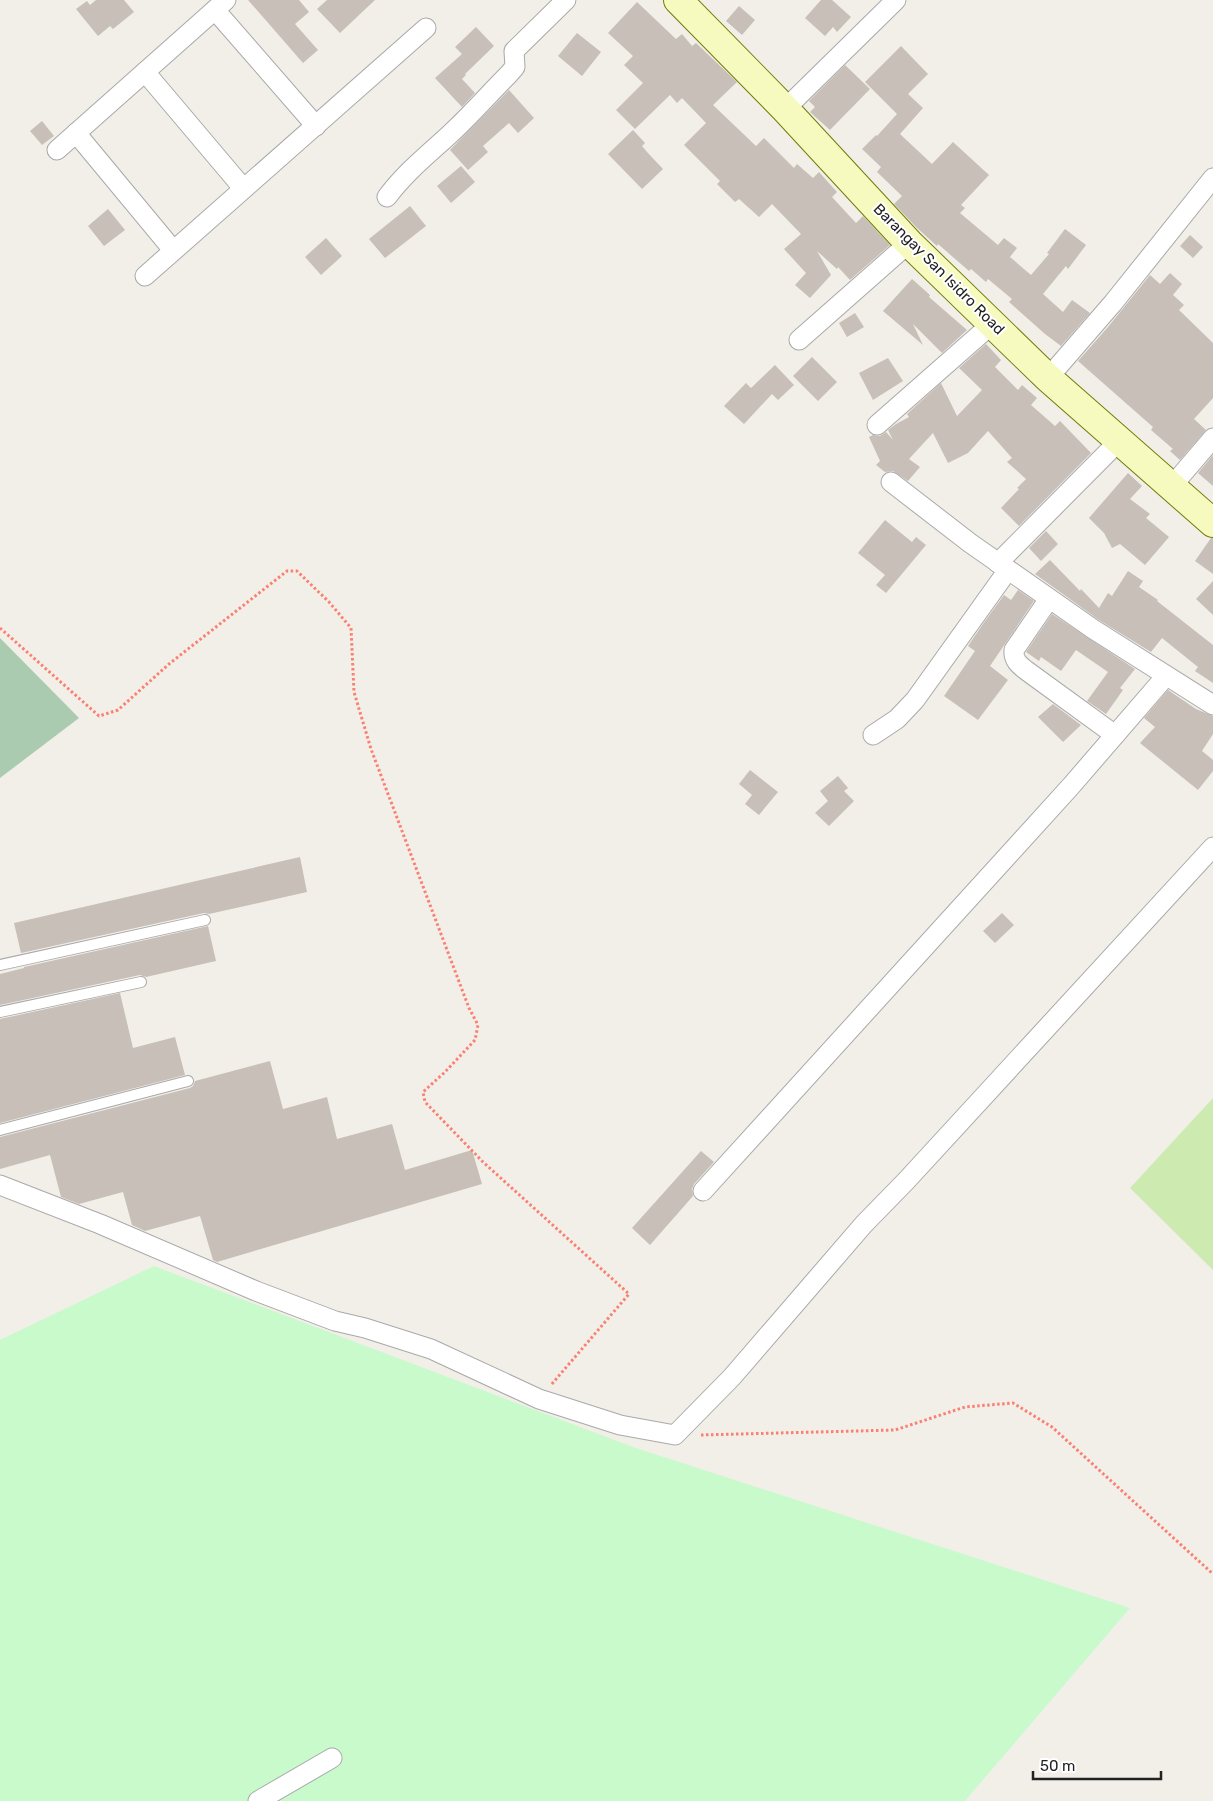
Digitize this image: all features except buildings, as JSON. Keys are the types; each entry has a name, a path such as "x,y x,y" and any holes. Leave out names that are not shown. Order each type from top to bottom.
{"street":[{"path":"387,197 410,170 448,136 508,75 515,67 514,51 566,0"},
{"name":"Barangay San Isidro Road","path":"678,0 785,109 910,242 1048,378 1213,523"},
{"path":"785,109 896,0"},
{"path":"57,150 221,5 316,126"},
{"path":"145,276 426,28"},
{"path":"145,72 243,188"},
{"path":"76,133 173,250"},
{"path":"1048,378 1113,303 1213,178"},
{"path":"800,340 910,242"},
{"path":"877,425 993,323"},
{"path":"1172,486 1213,438"},
{"path":"873,735 897,719 915,700 1003,566 1120,440"},
{"path":"891,482 1003,566 1092,629 1213,705"},
{"path":"1049,599 1014,650 1016,660 1026,671 1115,734"},
{"path":"703,1191 1071,786 1166,676"},
{"path":"0,1185 100,1224 264,1294 335,1321 365,1328 431,1349 539,1399 620,1424 675,1435 732,1377 864,1224 906,1181 1213,847"},
{"path":"258,1801 332,1758"}],"lane":[{"path":"0,965 205,920"},
{"path":"0,1012 141,982"},
{"path":"0,1130 188,1081"}],"path":[{"path":"0,628 99,716 118,710 170,664 287,571 297,571 329,602 351,628 354,692 371,749 469,1008 478,1025 475,1040 423,1092 426,1102 483,1162 629,1294 539,1399"},
{"path":"675,1435 895,1430 966,1406 1013,1403 1052,1427 1213,1574"}],"green space":[{"path":"0,638 79,718 0,778"},
{"path":"1213,1098 1213,1270 1130,1188"},
{"path":"154,1266 633,1447 1130,1608 965,1801 0,1801 0,1340"}]}
